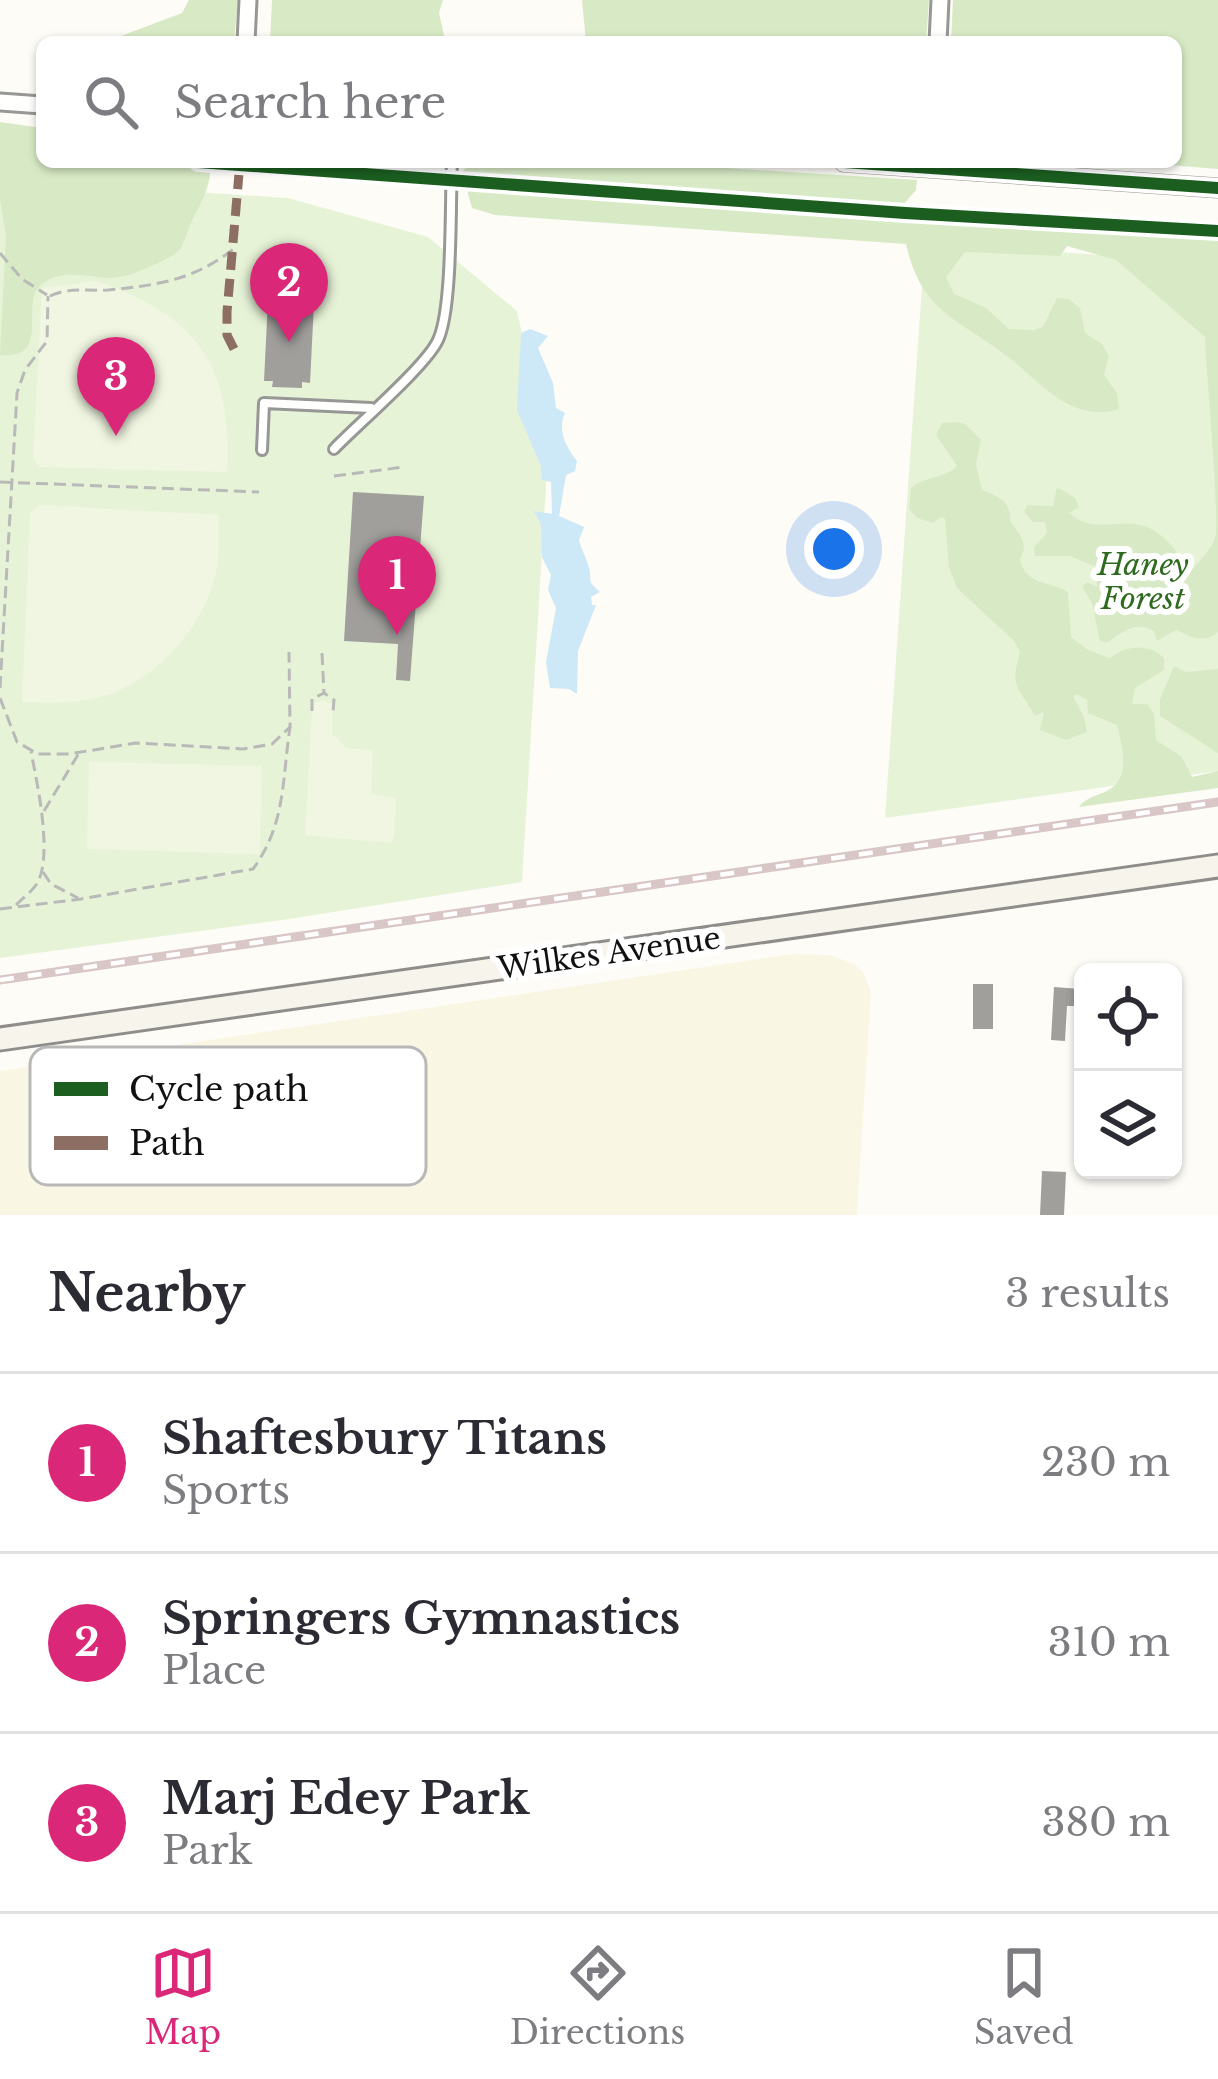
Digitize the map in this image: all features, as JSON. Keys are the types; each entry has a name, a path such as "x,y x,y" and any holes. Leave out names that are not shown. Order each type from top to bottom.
{"main road":[{"name":"Wilkes Avenue","path":"0,1039 1218,866"}],"street":[{"path":"246,36 248,0"},
{"path":"938,36 940,0"},
{"path":"0,102 36,105"},
{"path":"968,168 1218,188"}],"lane":[{"path":"334,448 425,358 439,338 452,168"},
{"path":"262,450 264,403 374,408"}],"path":[{"path":"48,296 64,290 176,281 199,274 235,248"},
{"path":"0,253 22,279 48,296"},
{"path":"0,688 17,393 25,370 46,341 48,296"},
{"path":"334,476 404,467"},
{"path":"0,482 259,492"},
{"path":"0,909 253,869 271,844 278,820 290,727 289,652"},
{"path":"322,653 324,693"},
{"path":"311,711 312,700 324,693"},
{"path":"324,693 334,700 333,712"},
{"path":"0,698 16,742 38,754 136,742 243,749 272,744 290,727"},
{"path":"14,908 36,885 42,871 42,814 31,750"},
{"path":"42,814 80,751"},
{"path":"42,871 51,884 81,899"}],"shaded area":[{"path":"793,954 830,955 863,972 871,992 857,1215 0,1215 0,1071 30,1067 30,1185 426,1185 426,1047 163,1047"}],"green space":[{"path":"189,0 238,0 235,36 121,36 182,13"},
{"path":"272,0 443,0 439,13 444,36 270,36"},
{"path":"582,0 929,0 926,36 585,36"},
{"path":"953,0 1218,0 1218,169 1182,166 1182,36 951,36"},
{"path":"0,122 36,127 36,168 210,168 205,194 178,251 124,276 65,275 48,280 35,295 25,349 0,355 6,236 0,199"},
{"name":"Haney Forest","path":"466,168 726,168 917,180 916,190 897,212 1218,235 1218,632 1202,638 1176,630 1157,641 1154,631 1135,627 1106,643 1100,641 1092,603 1082,587 1087,582 1097,587 1096,567 1070,556 1035,556 1034,547 1047,533 1045,522 1033,522 1024,512 1027,505 1053,506 1057,487 1075,498 1079,507 1069,513 1084,522 1141,525 1157,532 1190,573 1216,535 1205,337 1116,260 1067,246 1060,256 965,252 946,277 954,294 985,307 1009,329 1043,327 1057,298 1069,299 1080,308 1085,333 1102,344 1109,356 1104,375 1117,393 1119,409 1086,411 1045,389 944,312 922,286 906,244 495,215 472,208 462,172"},
{"path":"0,179 288,198 428,237 517,311 548,453 522,882 0,958"},
{"path":"925,243 1218,263 1218,771 885,818"},
{"path":"97,281 161,311 202,350 223,402 227,472 40,467 33,459 42,288"},
{"name":"Haney Forest","path":"957,422 981,440 976,464 982,490 1006,504 1023,543 1020,559 1027,574 1068,592 1071,637 1110,658 1137,648 1164,658 1164,670 1135,688 1132,704 1147,704 1154,714 1156,740 1182,757 1192,777 1218,771 1218,788 1079,807 1119,780 1123,756 1117,725 1088,713 1087,700 1077,694 1073,696 1087,732 1066,740 1040,730 1044,712 1035,716 1017,687 1020,652 1014,641 957,588 949,567 945,519 933,523 917,518 909,509 911,488 957,466 936,435 942,423"},
{"path":"38,505 219,515 216,572 202,611 161,663 126,687 86,700 22,702 30,513"},
{"name":"Haney Forest","path":"1174,666 1186,672 1218,669 1218,753 1160,716 1160,699"},
{"path":"323,700 333,706 332,733 346,748 373,750 371,794 396,798 391,843 305,835 312,711 314,703"},
{"path":"89,762 262,766 260,854 87,849"}],"water":[{"path":"530,329 548,336 538,348 553,383 556,408 565,413 564,438 577,461 575,471 566,475 559,516 584,527 579,540 591,582 600,592 591,597 596,605 578,651 577,694 550,688 546,662 556,608 548,590 551,575 542,557 541,525 534,511 552,514 551,482 542,480 541,466 517,410 521,333"}],"building":[{"path":"268,300 314,303 310,383 302,382 302,388 272,387 273,381 264,381"},
{"path":"353,492 424,496 410,681 396,680 398,644 344,641"},
{"path":"973,984 993,984 993,1029 973,1029"},
{"path":"1054,987 1074,989 1074,1006 1067,1006 1065,1041 1051,1040"},
{"path":"1042,1171 1066,1172 1064,1215 1040,1215"}],"railway":[{"path":"0,980 1218,802"}],"marked path":[{"path":"234,349 227,335 227,312 239,168"}],"cycle path":[{"path":"281,168 1218,231"},
{"path":"930,168 1218,188"}],"place":[{"name":"Springers Gymnastics","path":"289,342"},
{"name":"Marj Edey Park","path":"116,436"},
{"name":"Shaftesbury Titans","path":"397,635"}]}
